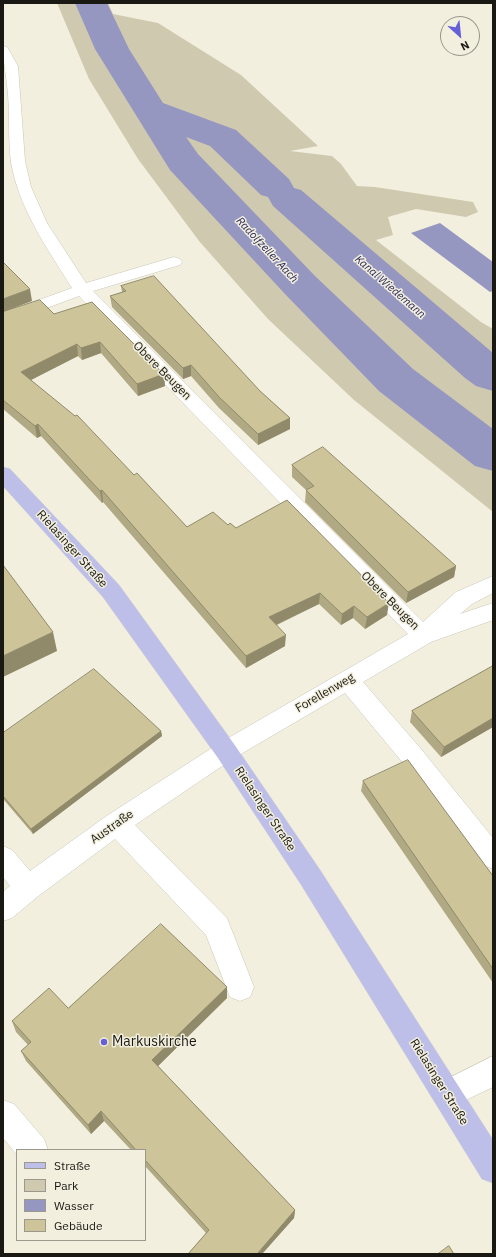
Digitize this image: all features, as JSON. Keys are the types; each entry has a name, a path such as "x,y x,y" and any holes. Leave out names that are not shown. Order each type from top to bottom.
{"main road":[{"name":"Rielasinger Straße","path":"3,474 111,591 226,751 311,878 493,1168"}],"street":[{"name":"Obere Beugen","path":"3,50 12,66 18,161 24,187 39,224 82,290 424,636"},
{"path":"3,319 82,290 174,262"},
{"name":"Forellenweg","path":"424,636 464,598 493,584"},
{"name":"Forellenweg","path":"226,751 347,679 424,636 493,611"},
{"path":"347,679 412,756 493,857"},
{"name":"Austraße","path":"3,909 28,888 117,823 226,751"},
{"path":"117,823 217,927 240,987"},
{"path":"3,858 28,888"},
{"path":"447,1094 493,1071"},
{"path":"3,1115 32,1149"}],"green space":[{"path":"57,3 108,3 113,14 158,23 241,75 318,146 290,151 332,156 341,164 357,186 375,187 473,202 478,212 466,217 416,209 388,217 393,235 376,240 481,322 493,329 493,512 354,400 268,319 199,241 138,159 89,79"}],"water":[{"path":"440,223 493,262 493,291 490,292 411,233"}],"building":[{"path":"3,262 30,289 3,299"},
{"path":"154,276 260,391 290,418 258,434 219,397 191,365 183,368 110,296 126,291 121,286"},
{"path":"40,300 54,314 92,302 164,374 137,384 100,342 81,348 77,344 21,372 75,416 77,415 134,475 137,473 187,527 213,512 228,525 230,523 236,528 287,500 389,603 367,617 354,606 342,614 320,593 269,617 286,635 246,656 102,490 100,491 38,424 35,426 3,400 3,312"},
{"path":"323,447 456,566 408,592 306,490 314,486 292,465"},
{"path":"3,565 53,632 3,656"},
{"path":"493,666 493,718 444,747 412,711"},
{"path":"94,669 161,731 31,829 3,796 3,733"},
{"path":"408,760 493,876 493,969 363,781"},
{"path":"161,924 227,987 152,1060 295,1210 257,1254 188,1254 209,1230 146,1161 146,1149 135,1149 101,1111 88,1125 21,1051 31,1042 12,1021 49,988 68,1008"},
{"path":"449,1246 454,1254 438,1254"}],"waterway":[{"name":"Radolfzeller Aach","path":"91,3 112,49 150,110"},
{"name":"Kanal Wiedemann","path":"150,110 223,138 275,187"},
{"name":"Radolfzeller Aach","path":"150,110 184,162 300,285 396,380 493,454"},
{"name":"Kanal Wiedemann","path":"287,198 493,376"}],"place":[{"name":"Markuskirche","path":"104,1042"}]}
